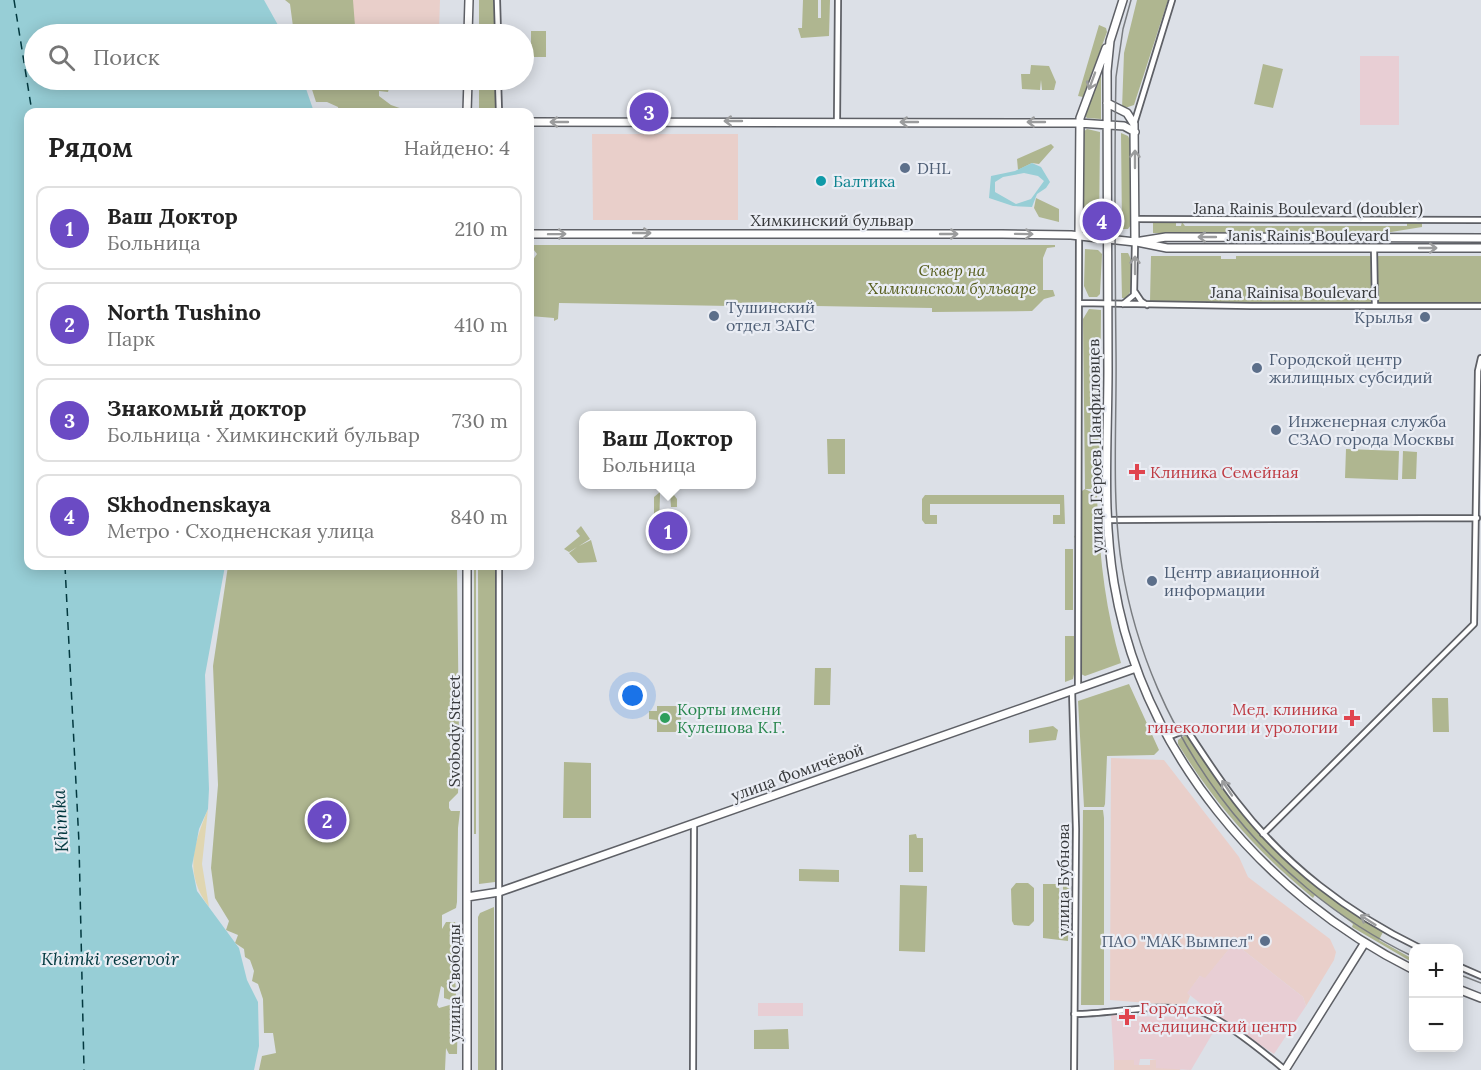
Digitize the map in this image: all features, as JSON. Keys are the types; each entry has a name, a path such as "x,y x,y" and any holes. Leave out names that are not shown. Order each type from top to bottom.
{"main road":[{"path":"468,24 469,0"},
{"path":"1079,236 1079,123 1093,77 1110,41 1123,0"},
{"name":"улица Героев Панфиловцев","path":"1110,41 1107,103 1107,520 1114,585 1136,668 1167,737 1197,784 1255,855 1309,904 1364,944 1409,968"},
{"path":"467,108 468,90"},
{"path":"1107,103 1127,113 1135,128 1135,242 1166,237 1481,238"},
{"path":"534,122 1107,123 1135,128"},
{"name":"Химкинский бульвар","path":"534,234 1079,236 1135,242"},
{"name":"Janis Rainis Boulevard","path":"1135,242 1167,248 1481,248"},
{"name":"Svobody Street","path":"467,570 467,897"},
{"name":"улица Фомичёвой","path":"467,897 499,892 1136,668"},
{"name":"улица Свободы","path":"467,897 467,1070"},
{"path":"1285,1070 1364,944"},
{"path":"1463,991 1481,998"}],"street":[{"path":"497,0 498,24"},
{"path":"837,122 838,0"},
{"path":"1135,128 1172,0"},
{"path":"498,90 499,108"},
{"name":"Jana Rainis Boulevard (doubler)","path":"1135,219 1481,220"},
{"name":"улица Бубнова","path":"1074,1070 1079,236"},
{"path":"1123,304 1133,298 1135,289 1135,242"},
{"path":"1374,248 1375,306"},
{"path":"1135,289 1138,299 1149,306"},
{"name":"Jana Rainisa Boulevard","path":"1079,303 1149,306 1481,306"},
{"path":"1263,834 1478,621 1478,371 1481,358"},
{"path":"1107,520 1477,518"},
{"path":"499,570 499,1070"},
{"path":"1167,737 1183,731 1189,733 1235,800 1281,852 1339,900 1380,927 1412,944"},
{"path":"693,1070 694,823"},
{"path":"1463,968 1481,976"},
{"path":"1074,1014 1148,1009 1188,1010 1205,1013 1285,1070"}],"shaded area":[{"path":"325,0 440,0 439,24 357,24 322,19"},
{"path":"1360,56 1399,56 1399,125 1360,125"},
{"path":"592,134 738,134 738,220 593,220"},
{"path":"1111,758 1164,760 1239,857 1248,877 1330,939 1336,952 1334,960 1306,1006 1303,997 1234,943 1205,979 1200,976 1188,993 1190,996 1186,1006 1110,1000"},
{"path":"1234,943 1303,997 1306,1006 1274,1054 1262,1046 1260,1049 1187,993 1200,976 1205,978"},
{"path":"758,1003 803,1003 803,1016 758,1016"},
{"path":"1119,1013 1120,1016 1197,1017 1217,1026 1191,1070 1156,1068 1156,1060 1140,1059 1139,1065 1134,1065 1134,1060 1114,1060 1111,1014"},
{"path":"1114,1060 1134,1060 1134,1065 1150,1065 1150,1060 1156,1060 1157,1067 1176,1067 1181,1070 1114,1070"}],"green space":[{"path":"285,0 353,0 355,24 293,24 290,4"},
{"path":"479,0 495,0 495,24 479,24"},
{"path":"803,0 818,0 818,18 821,18 821,0 830,0 829,36 801,38 798,28 802,28"},
{"path":"1137,0 1168,0 1134,105 1122,109 1124,53"},
{"path":"1099,25 1106,28 1107,32 1083,97 1078,96"},
{"path":"534,31 546,31 546,57 534,57"},
{"path":"1263,64 1283,69 1273,108 1254,104"},
{"path":"1031,65 1049,66 1056,82 1054,90 1042,90 1041,80 1040,90 1022,89 1021,74 1030,74"},
{"path":"1099,76 1101,76 1101,119 1087,118 1085,116"},
{"path":"312,90 388,90 388,92 379,91 379,96 400,108 338,108 327,102 316,102"},
{"path":"479,90 495,90 495,108 479,108"},
{"path":"1087,129 1100,132 1099,229 1084,227 1083,132"},
{"path":"1121,133 1128,136 1131,142 1131,225 1128,229 1122,229"},
{"path":"1051,144 1054,147 1039,164 1032,163 1018,170 1017,159"},
{"path":"1036,198 1059,209 1059,222 1039,217 1034,208"},
{"path":"1153,222 1176,222 1176,226 1181,226 1182,222 1185,226 1407,226 1407,222 1422,222 1422,227 1391,232 1153,233"},
{"name":"Сквер на Химкинском бульваре","path":"534,245 1055,245 1055,247 1047,248 1043,258 1043,290 1053,290 1055,296 1044,299 1032,311 932,312 932,308 816,306 816,302 800,303 795,308 774,308 771,302 735,303 731,306 559,303 558,319 554,321 554,318 534,316 534,258 537,254"},
{"path":"1085,249 1098,250 1102,254 1100,294 1097,297 1089,297 1084,286"},
{"path":"1121,253 1128,253 1132,269 1131,289 1126,298 1122,298"},
{"path":"1151,256 1221,256 1221,259 1236,259 1236,256 1481,256 1481,302 1161,303 1150,301"},
{"path":"1089,309 1101,310 1099,472 1102,473 1100,489 1085,489 1083,319"},
{"path":"827,439 845,439 845,474 828,474"},
{"path":"1346,449 1399,451 1398,480 1345,478"},
{"path":"1403,451 1417,452 1416,479 1402,479"},
{"path":"1085,489 1097,495 1104,580 1121,663 1085,676 1081,674 1080,542 1074,537 1079,528 1079,493"},
{"path":"671,491 677,499 677,507 671,507 670,493 660,493 659,531 669,531 672,517 677,518 676,526 671,535 660,536 654,526 654,497 660,492"},
{"path":"925,495 1064,495 1065,524 1053,524 1053,515 1060,515 1060,504 930,504 930,515 937,515 937,524 925,524 922,520 922,499"},
{"path":"581,526 590,539 579,546 591,540 597,562 578,563 569,553 577,547 569,552 564,549 580,536 576,531"},
{"path":"1065,549 1073,549 1073,610 1065,610"},
{"path":"227,570 457,570 459,737 456,740 449,737 453,762 459,766 458,793 449,802 451,811 460,811 457,902 456,908 442,915 442,929 446,922 455,922 457,928 453,940 456,994 454,1001 444,998 444,988 441,986 437,1005 439,1008 453,1004 458,1006 457,1054 449,1054 446,1048 445,1070 259,1070 262,1056 276,1053 273,1033 264,1033 263,999 258,984 252,981 254,971 250,960 245,957 244,949 235,943 238,935 226,930 229,921 215,898 211,868 218,785 213,666"},
{"path":"474,570 476,570 476,834 474,834"},
{"path":"478,570 496,570 495,882 479,884"},
{"path":"1065,636 1074,636 1074,674 1073,679 1065,682"},
{"path":"815,668 831,668 830,705 814,705"},
{"path":"1129,684 1159,750 1154,755 1107,756 1104,807 1084,807 1078,701"},
{"path":"1432,698 1448,698 1449,732 1433,732"},
{"name":"Корты имени Кулешова К.Г.","path":"657,706 681,706 681,732 657,732 657,720 649,719 649,711 657,711"},
{"path":"1053,726 1058,730 1056,740 1029,743 1029,730"},
{"path":"1185,735 1193,742 1237,806 1286,860 1323,891 1383,932 1379,940 1409,957 1409,960 1352,927 1353,924 1315,895 1313,898 1274,864 1222,807 1192,766 1178,744 1178,740"},
{"path":"564,762 591,763 591,818 563,818"},
{"path":"1083,810 1103,810 1104,818 1104,1005 1081,1005"},
{"path":"916,834 917,838 923,838 923,872 909,872 909,835"},
{"path":"799,869 839,870 839,882 799,881"},
{"path":"1016,883 1028,883 1034,888 1034,921 1029,926 1014,925 1012,921 1011,889"},
{"path":"1043,884 1059,884 1060,914 1063,913 1063,884 1069,884 1068,941 1043,938"},
{"path":"900,885 927,886 925,952 899,951"},
{"path":"494,907 495,1070 478,1070 478,917 480,913"},
{"path":"788,1029 789,1049 754,1049 754,1030"}],"sand":[{"path":"208,809 202,864 209,907 196,883 194,871 195,848"}],"water":[{"name":"Khimki reservoir","path":"0,0 264,0 277,24 24,24 24,90 306,90 313,108 24,108 24,570 224,570 205,675 208,809 199,829 192,866 197,891 239,948 247,980 258,1002 259,1046 254,1070 0,1070"},
{"path":"1032,163 1041,167 1050,182 1037,194 1032,207 1013,206 989,198 991,176 1015,171","holes":["1024,173 1038,176 1044,181 1031,199 1016,204 995,192 995,182 1003,177"]}],"ferry route":[{"path":"14,0 24,62"},
{"path":"28,90 31,108"},
{"path":"65,570 79,843 84,1070"}],"tram line":[{"path":"1131,0 1123,29 1116,77 1115,460 1122,567 1136,629 1158,688 1186,745 1221,797 1261,846 1308,889 1359,926 1409,954"},
{"path":"1463,976 1481,983"}],"place":[{"name":"Знакомый доктор","path":"649,112"},
{"name":"DHL","path":"905,168"},
{"name":"Балтика","path":"821,181"},
{"name":"Skhodnenskaya","path":"1102,221"},
{"name":"Тушинский отдел ЗАГС","path":"714,316"},
{"name":"Крылья","path":"1425,317"},
{"name":"Городской центр жилищных субсидий","path":"1257,368"},
{"name":"Инженерная служба СЗАО города Москвы","path":"1276,430"},
{"name":"Клиника Семейная","path":"1137,472"},
{"name":"Ваш Доктор","path":"668,531"},
{"name":"Центр авиационной информации","path":"1152,581"},
{"name":"Корты имени Кулешова К.Г.","path":"665,718"},
{"name":"Мед. клиника гинекологии и урологии","path":"1352,718"},
{"name":"North Tushino","path":"327,820"},
{"name":"ПАО \"МАК Вымпел\"","path":"1265,941"},
{"name":"Городской медицинский центр","path":"1127,1017"}],"water label":[{"name":"Khimka","path":"60,821"}]}
